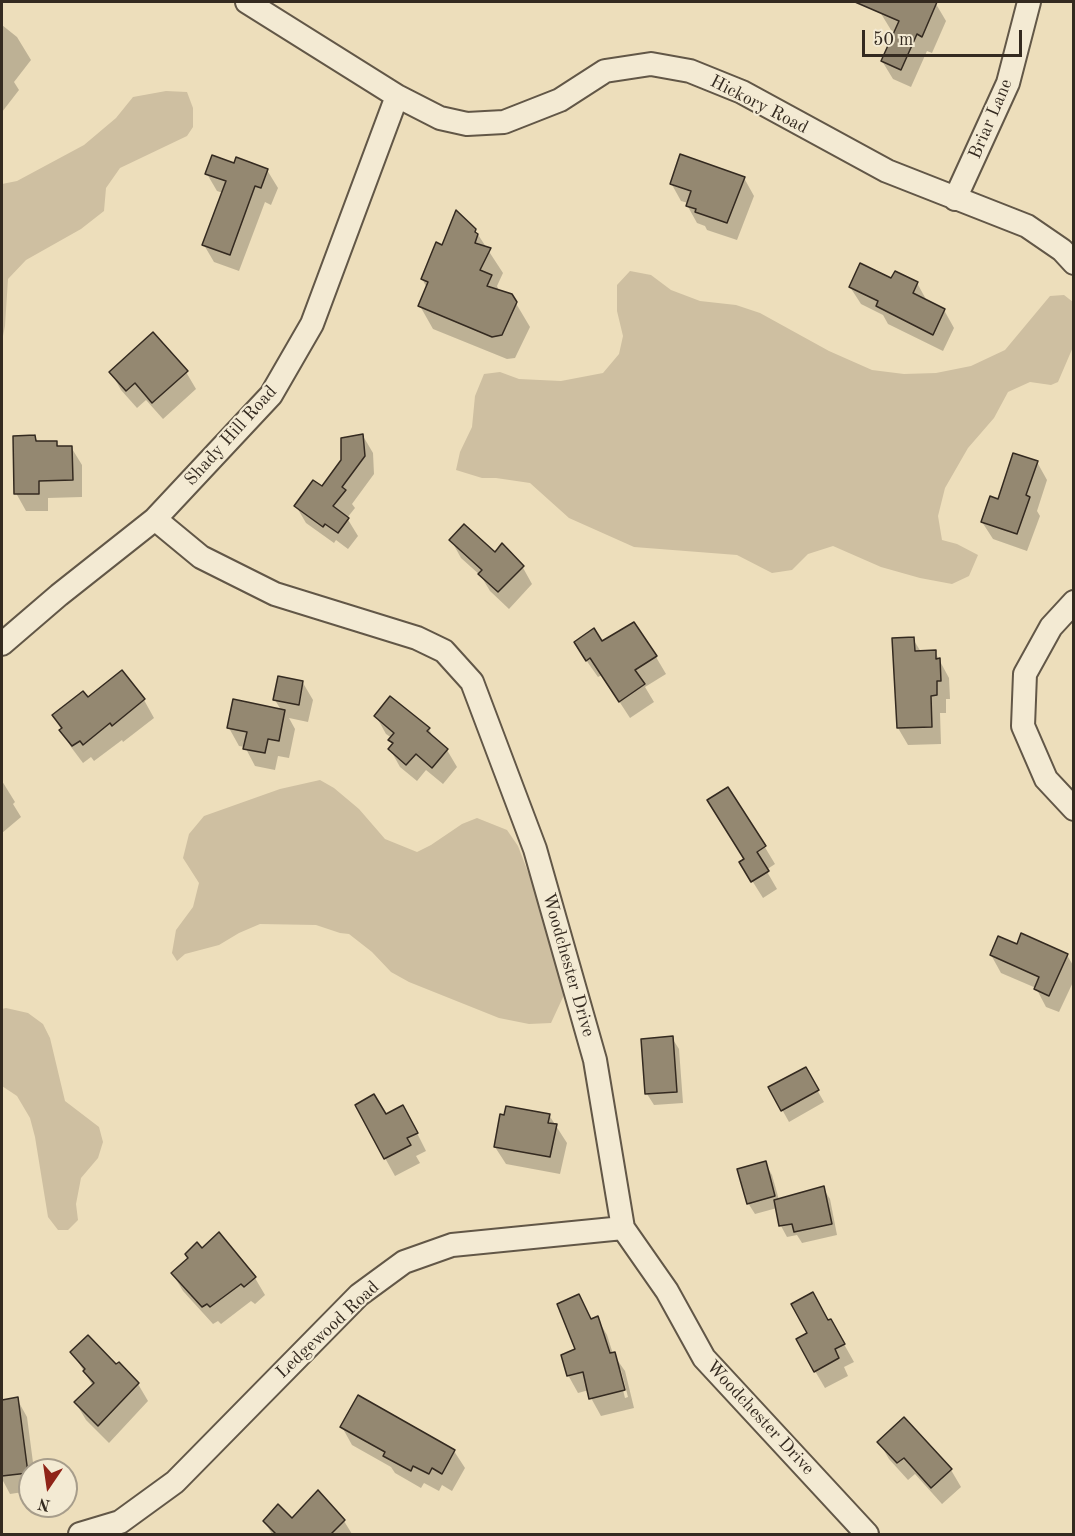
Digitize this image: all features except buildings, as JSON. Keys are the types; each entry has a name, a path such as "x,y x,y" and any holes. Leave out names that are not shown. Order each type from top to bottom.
{"street":[{"name":"Hickory Road","path":"247,2 397,96 440,118 467,124 504,122 560,100 605,71 651,64 690,71 742,92 887,171 1027,226 1062,250 1074,263"},
{"name":"Briar Lane","path":"955,199 1008,83 1029,2"},
{"name":"Shady Hill Road","path":"2,644 59,595 155,519 271,395 312,324 397,96"},
{"name":"Woodchester Drive","path":"155,519 201,557 275,594 417,638 444,651 472,682 535,849 595,1060 623,1228 667,1291 704,1358 867,1534"},
{"path":"1074,602 1051,627 1025,674 1023,726 1046,779 1074,809"},
{"name":"Ledgewood Road","path":"80,1534 120,1522 175,1482 360,1295 404,1262 452,1245 623,1228"}],"shaded area":[{"path":"166,91 187,92 193,108 193,127 187,136 120,168 106,188 104,211 81,229 26,260 8,279 2,341 2,184 17,181 84,145 116,118 133,97"},
{"path":"630,271 651,275 671,290 700,301 736,305 760,313 829,351 872,370 904,374 936,373 971,366 1005,350 1050,296 1064,295 1073,302 1073,347 1058,382 1051,385 1030,382 1008,392 994,418 968,448 945,488 938,516 942,540 957,544 978,555 969,576 952,584 920,578 881,567 833,546 808,554 792,570 772,573 737,555 634,547 569,518 530,483 482,478 456,470 460,452 472,427 475,396 484,374 500,372 519,379 561,381 603,373 619,354 623,336 617,311 617,285"},
{"path":"320,780 334,788 359,809 385,839 417,852 462,824 477,818 507,830 518,846 536,893 571,965 564,995 551,1023 529,1024 499,1018 409,982 391,972 372,952 349,934 316,925 260,924 219,945 185,954 177,961 172,953 176,930 193,907 199,883 183,858 189,834 204,816 280,789"},
{"path":"2,1009 28,1013 43,1024 50,1038 65,1101 99,1127 103,1142 98,1158 81,1178 76,1204 78,1220 68,1230 58,1230 48,1217 30,1118 17,1096 2,1086"}]}
